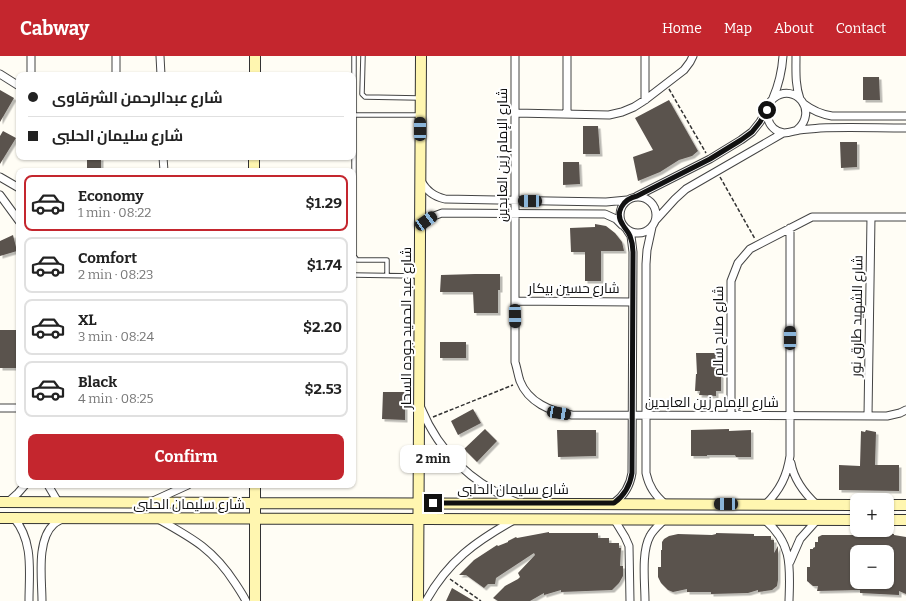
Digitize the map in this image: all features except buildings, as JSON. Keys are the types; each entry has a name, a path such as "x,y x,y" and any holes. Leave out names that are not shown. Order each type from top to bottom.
{"street":[{"path":"31,56 31,72"},
{"path":"116,56 116,72"},
{"path":"160,56 161,72"},
{"path":"255,56 255,72"},
{"name":"شارع عبد الحميد جوده السحار","path":"418,601 421,56"},
{"name":"شارع الإمام زين العابدين","path":"516,56 514,301 516,362 521,382 528,393 537,402 547,409 572,415 887,416 906,410"},
{"path":"567,56 567,114"},
{"path":"645,100 646,56"},
{"path":"515,113 609,115 622,112 634,108 684,70 693,56"},
{"path":"420,180 430,193 445,199 606,202 627,200 710,159 752,132 760,122 779,86 783,56"},
{"path":"796,56 795,79 797,90 806,115 805,121 797,130"},
{"path":"0,74 16,84"},
{"path":"773,99 784,94 796,96 812,110 832,116 906,116"},
{"path":"767,110 769,122 772,127 783,133 790,133 797,130 827,128 906,128"},
{"path":"420,229 426,221 433,216 442,213 604,214 616,219 632,232 643,232 654,224 675,199 686,189 783,133"},
{"path":"0,177 16,186"},
{"path":"0,195 16,215"},
{"path":"637,196 643,197 653,204 656,215 647,250 646,264 646,473 648,483 652,491 666,504"},
{"path":"614,503 627,490 632,473 632,244 620,218 622,205 627,200"},
{"name":"شارع صلاح سالم","path":"731,415 731,281 743,256 758,244 812,217 906,217"},
{"name":"شارع الشهيد طارق نور","path":"868,416 871,217"},
{"path":"766,504 780,487 789,467 790,456 790,228"},
{"name":"شارع حسين بيكار","path":"514,301 632,302"},
{"path":"419,404 426,420 445,450 457,464 485,486 518,503"},
{"path":"0,408 16,408"},
{"path":"790,456 792,468 801,488 817,504"},
{"path":"4,502 18,493 22,488"},
{"path":"50,488 58,502"},
{"path":"151,503 182,488"},
{"path":"247,600 255,488"},
{"name":"شارع سليمان الحلبى","path":"4,502 850,505"},
{"path":"112,503 113,518"},
{"path":"559,503 559,519"},
{"path":"713,504 713,520"},
{"path":"894,505 906,505"},
{"name":"شارع سليمان الحلبى","path":"0,518 850,520"},
{"path":"14,518 22,530 28,547 29,601"},
{"path":"42,601 41,554 43,544 54,524 63,518"},
{"path":"156,518 189,536 214,555 227,570 247,600"},
{"path":"426,601 443,574 464,552 479,540 514,519"},
{"path":"614,520 629,546 630,601"},
{"path":"645,601 646,545 650,536 664,520"},
{"path":"765,520 772,526 786,546 790,562 789,601"},
{"path":"790,562 800,539 817,520"},
{"path":"894,520 906,520"}],"lane":[{"path":"354,56 354,72"},
{"path":"363,56 362,94 365,97 420,98"},
{"path":"356,115 420,114"},
{"path":"356,259 387,260 387,275"},
{"path":"356,275 420,276"}],"path":[{"path":"666,84 710,159"},
{"path":"717,172 758,244"},
{"path":"426,420 521,382"},
{"path":"443,574 482,601"}],"route":[{"path":"433,503 614,503 622,497 627,490 632,473 633,252 631,236 622,225 620,218 622,205 632,197 637,196 710,159 741,140 752,132 767,110"}]}
